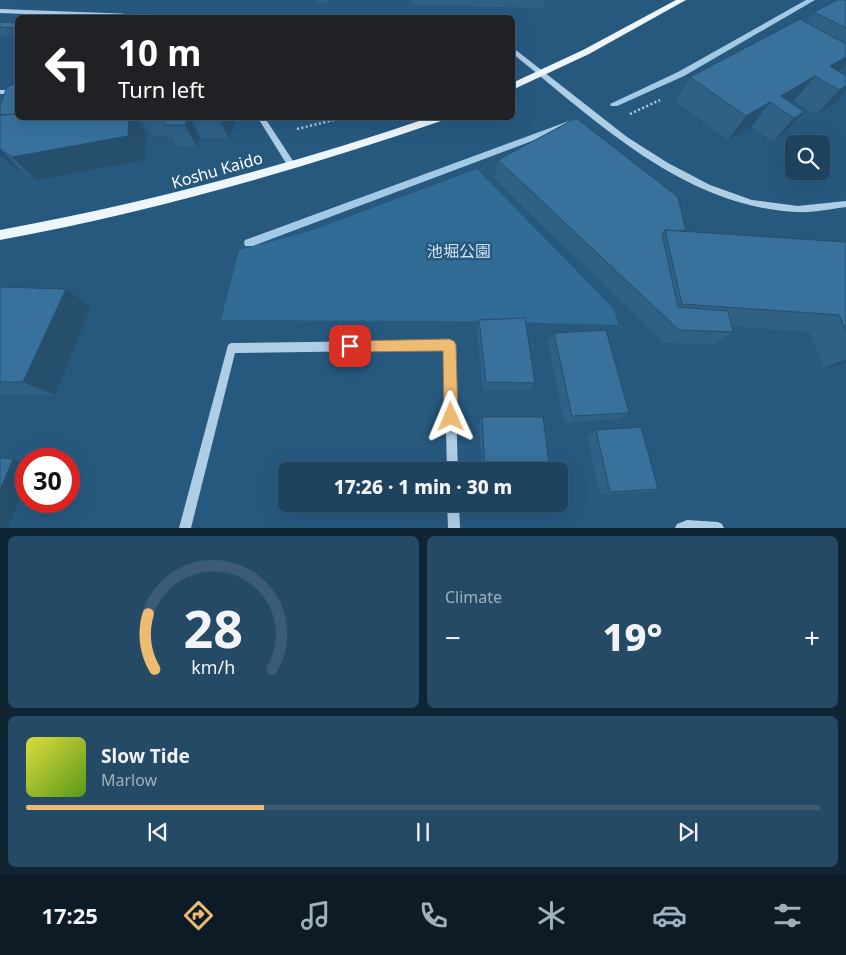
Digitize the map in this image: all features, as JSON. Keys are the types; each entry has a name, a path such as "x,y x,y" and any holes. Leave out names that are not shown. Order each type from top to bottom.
{"main road":[{"path":"515,86 543,74 682,0"},
{"name":"Koshu Kaido","path":"0,235 145,207 292,166 431,120"}],"street":[{"path":"0,11 112,15"},
{"path":"515,52 613,131 668,169 707,188 751,202 790,208 830,208 846,204"},
{"path":"0,92 15,92"},
{"path":"263,120 292,166"},
{"path":"185,528 230,348 449,345 452,462"},
{"path":"453,512 454,528"},
{"path":"681,528 687,526 718,528"}],"path":[{"path":"624,117 660,100"}],"green space":[{"name":"池堀公園","path":"477,169 614,309 618,325 471,321 221,320 239,250 308,232"}],"building":[{"path":"837,0 846,0 846,28 814,12"},
{"path":"124,13 171,15 123,15"},
{"path":"800,19 846,44 846,57 830,66 846,76 846,86 839,90 815,76 781,96 804,112 794,118 770,102 746,116 690,77"},
{"path":"0,22 15,23 14,28 0,27"},
{"path":"15,83 15,114 0,115 0,106 7,87"},
{"path":"15,114 15,120 129,120 128,136 12,157 0,149 0,115"},
{"path":"576,118 678,197 686,231 665,230 662,234 678,307 728,311 733,332 679,330 498,160"},
{"path":"166,120 187,120 185,125 164,125"},
{"path":"665,230 846,242 846,331 839,315 682,304"},
{"path":"0,287 66,289 23,382 0,382"},
{"path":"525,318 535,383 486,382 479,320"},
{"path":"606,330 629,413 572,416 554,333"},
{"path":"482,417 543,417 549,462 484,462"},
{"path":"641,427 658,489 610,492 596,430"},
{"path":"0,458 13,459 0,490"}],"waterway":[{"path":"614,104 681,74 811,0"},
{"path":"249,243 569,124"}],"route":[{"path":"350,346 449,345 451,417"}]}
